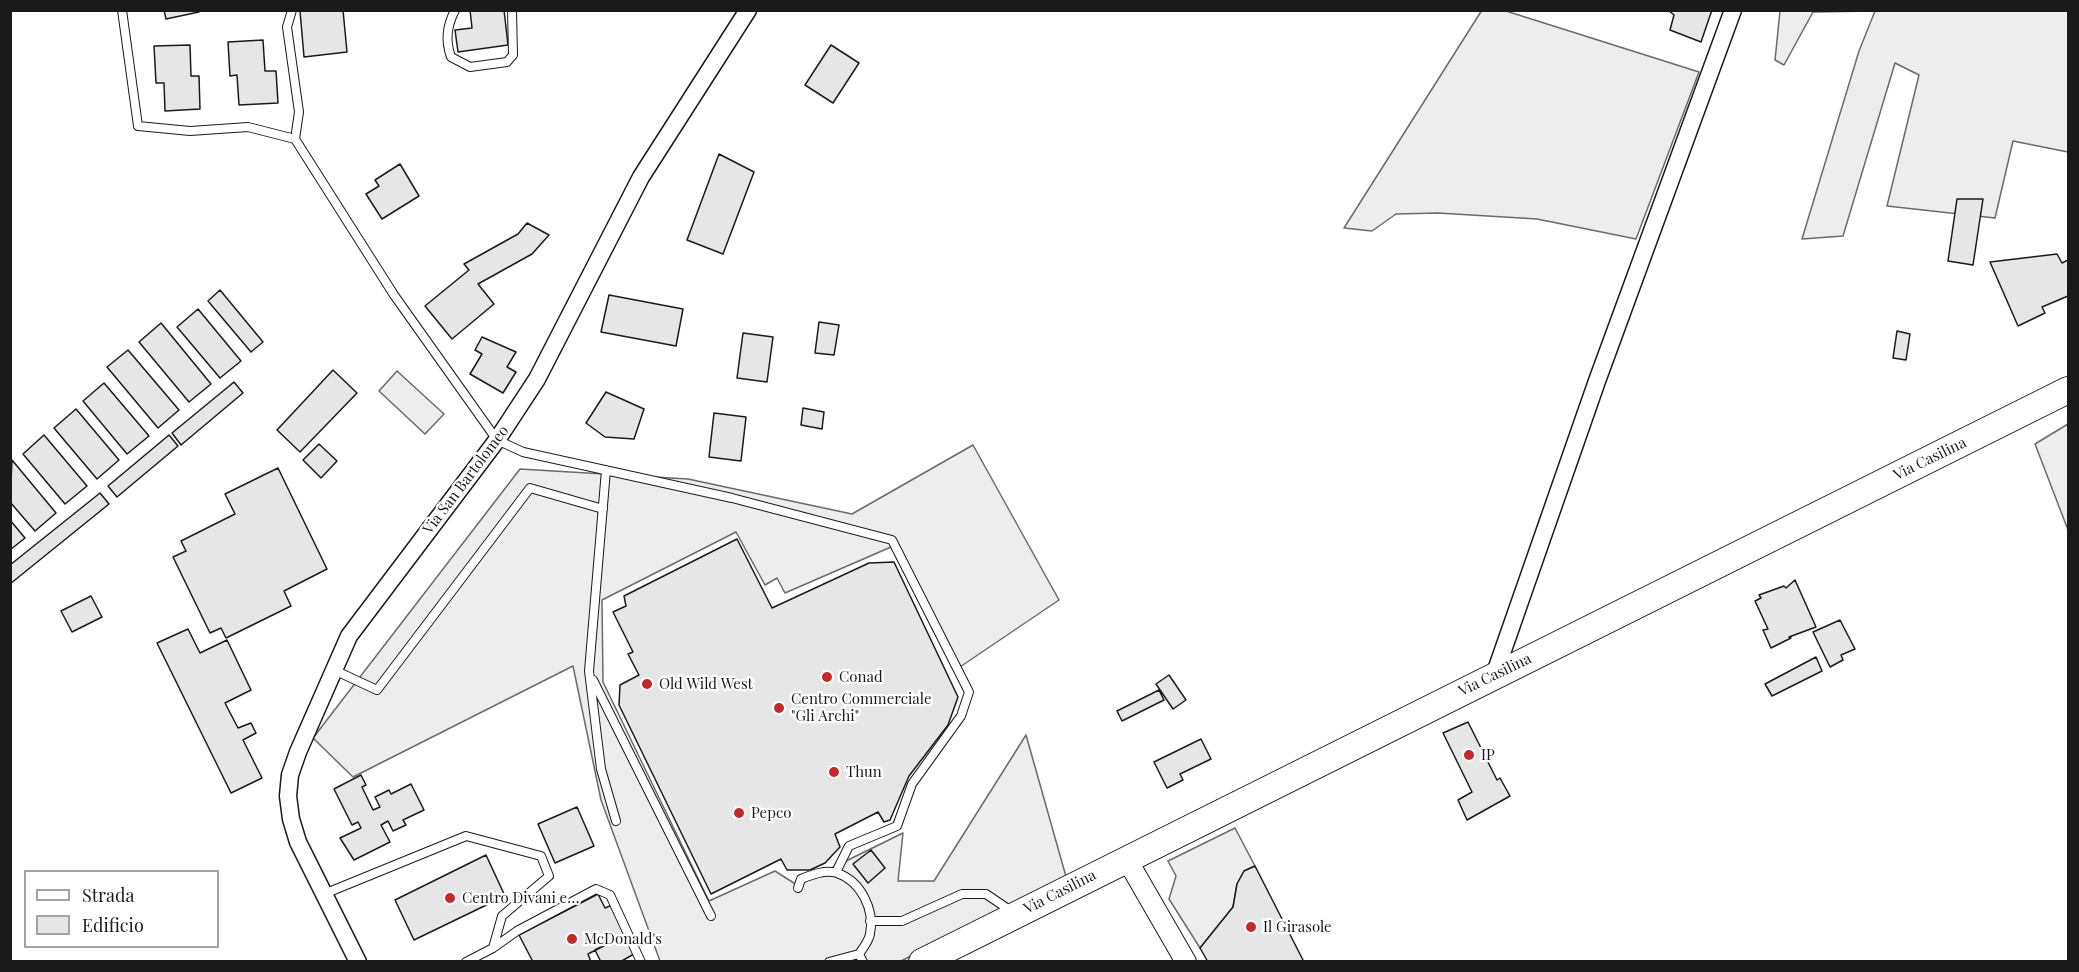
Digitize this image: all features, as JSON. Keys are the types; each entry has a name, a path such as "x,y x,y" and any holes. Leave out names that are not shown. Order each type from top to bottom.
{"main road":[{"name":"Via Casilina","path":"922,962 1126,858 2068,390"}],"street":[{"name":"Via San Bartolomeo","path":"358,962 298,842 288,796 290,774 298,752 349,636 497,440 537,379 641,177 748,10"},
{"path":"1494,675 1597,381 1733,10"},
{"path":"1126,858 1186,962"}],"lane":[{"path":"122,10 138,126 190,131 248,128 295,139"},
{"path":"292,10 287,27 299,112 295,139 394,295 497,440 523,452 732,498 892,540 969,692 961,716 912,784 897,826 849,846 836,872"},
{"path":"455,10 448,31 447,46 451,57 470,67 507,62 513,55 512,10"},
{"path":"606,470 590,671 601,769 616,820"},
{"path":"334,670 377,690 530,488 603,509"},
{"path":"590,671 711,916"},
{"path":"324,894 466,836 541,856 549,876 501,916 493,948"},
{"path":"798,888 801,879 808,876 836,872 854,885 867,899 870,935 861,958 829,962"},
{"path":"466,962 493,948 517,931 596,890 610,895 641,962"},
{"path":"870,921 902,921 962,894 986,894 1016,914"}],"shaded area":[{"path":"1482,10 1506,11 1699,72 1636,239 1537,219 1438,213 1396,214 1372,231 1344,228"},
{"path":"1780,11 1875,11 1813,12 1784,65 1775,60"},
{"path":"1875,11 2068,11 2068,152 2013,141 1995,218 1887,206 1919,75 1895,63 1843,236 1802,239 1859,51"},
{"path":"397,371 444,414 425,434 379,391"},
{"path":"2068,424 2068,530 2035,444"},
{"path":"973,445 1059,600 954,671 891,547 785,593 777,578 765,585 736,532 602,600 603,682 709,901 775,871 797,885 903,833 898,881 934,881 1026,735 1067,880 901,961 660,961 601,800 573,666 353,777 313,738 520,469 688,479 852,514"},
{"path":"1235,828 1255,866 1244,871 1237,884 1233,907 1200,948 1169,899 1176,876 1168,861"}],"building":[{"path":"164,10 199,10 199,12 166,19"},
{"path":"343,10 347,52 304,57 300,11"},
{"path":"470,10 504,10 508,45 458,52 455,30 472,28"},
{"path":"1668,10 1712,10 1701,42 1670,30 1674,15"},
{"path":"263,40 265,71 276,71 278,103 239,105 237,75 230,76 228,42"},
{"path":"190,45 191,76 199,76 200,109 165,111 164,83 156,83 154,46"},
{"path":"831,45 859,63 833,103 805,85"},
{"path":"719,154 754,172 723,254 687,240"},
{"path":"400,164 419,196 382,219 366,194 379,186 375,180"},
{"path":"1957,199 1983,199 1973,265 1948,261"},
{"path":"527,223 549,235 532,254 478,284 494,304 452,339 425,306 469,270 464,264 518,234"},
{"path":"2057,254 2062,263 2068,260 2068,296 2042,307 2045,313 2018,326 1990,262"},
{"path":"220,290 263,342 251,352 208,301"},
{"path":"609,295 683,309 676,346 601,332"},
{"path":"198,309 241,361 220,378 177,327"},
{"path":"819,322 839,325 834,355 815,353"},
{"path":"161,323 211,384 189,402 139,342"},
{"path":"1897,331 1910,334 1906,360 1893,358"},
{"path":"743,333 773,337 767,382 737,378"},
{"path":"482,337 516,352 507,367 516,372 503,393 470,374 482,354 475,350"},
{"path":"128,350 179,410 158,428 107,367"},
{"path":"333,370 357,393 300,452 277,430"},
{"path":"234,382 243,393 181,445 172,433"},
{"path":"104,383 149,436 127,454 83,401"},
{"path":"606,392 644,409 634,439 605,437 586,423"},
{"path":"803,408 824,412 822,429 801,425"},
{"path":"76,409 119,460 97,479 54,428"},
{"path":"714,413 746,417 741,461 709,457"},
{"path":"44,435 87,486 65,504 23,454"},
{"path":"169,435 178,446 117,497 108,486"},
{"path":"319,444 337,461 321,478 303,460"},
{"path":"12,460 56,513 35,531 10,502"},
{"path":"278,468 327,569 284,591 291,606 226,638 221,628 210,633 173,557 186,551 181,541 235,514 225,494"},
{"path":"100,493 109,504 10,584 10,565"},
{"path":"10,520 25,538 10,550"},
{"path":"737,539 772,608 869,563 894,562 958,697 948,725 909,776 890,820 884,822 878,812 835,834 840,847 825,863 810,870 787,870 781,859 711,894 619,705 620,685 639,675 628,654 633,652 613,612 626,606 624,596"},
{"path":"1795,580 1816,627 1789,637 1791,638 1771,648 1763,630 1768,629 1755,601 1761,598 1759,595 1784,586 1786,588"},
{"path":"91,596 102,617 72,632 61,611"},
{"path":"1840,620 1855,649 1841,655 1843,660 1830,667 1813,632"},
{"path":"188,629 200,653 227,640 251,690 225,703 238,728 251,723 256,733 243,740 262,778 231,793 157,643"},
{"path":"1816,657 1822,671 1772,696 1765,684"},
{"path":"1169,675 1186,700 1173,709 1156,684"},
{"path":"1159,690 1164,700 1122,721 1117,711"},
{"name":"IP","path":"1468,722 1497,780 1500,778 1510,796 1467,820 1458,800 1472,792 1443,733"},
{"path":"1201,739 1211,759 1180,774 1183,780 1167,788 1154,762"},
{"path":"361,775 366,785 362,787 373,810 380,807 375,797 389,790 391,794 411,784 424,810 403,820 406,825 393,831 388,821 381,825 390,842 354,860 340,838 361,828 358,822 352,825 334,789"},
{"path":"577,807 594,846 555,863 538,824"},
{"path":"871,850 885,868 868,883 853,864"},
{"path":"486,855 505,896 414,940 395,900"},
{"name":"Il Girasole","path":"1255,866 1304,962 1208,962 1200,948 1233,907 1237,884 1244,871"},
{"path":"598,894 605,908 612,905 627,934 588,954 591,962 533,962 519,935"},
{"path":"624,935 634,954 620,962 601,962 595,950"}],"place":[{"name":"Conad","path":"827,677"},
{"name":"Old Wild West","path":"647,684"},
{"name":"Centro Commerciale \"Gli Archi\"","path":"779,708"},
{"name":"IP","path":"1469,755"},
{"name":"Thun","path":"834,772"},
{"name":"Pepco","path":"739,813"},
{"name":"Centro Divani e…","path":"450,898"},
{"name":"Il Girasole","path":"1251,927"},
{"name":"McDonald's","path":"572,939"}]}
